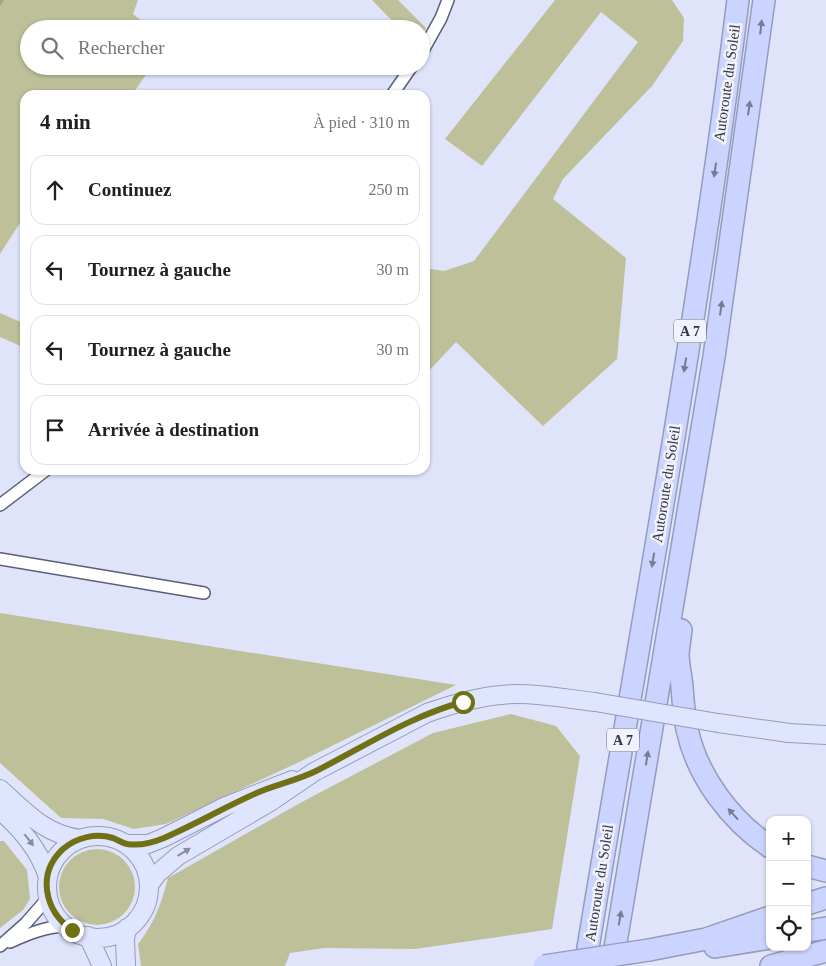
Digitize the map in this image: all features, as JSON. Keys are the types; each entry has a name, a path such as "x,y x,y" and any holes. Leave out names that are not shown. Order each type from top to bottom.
{"highway":[{"name":"Autoroute du Soleil","path":"585,966 682,383 712,190 738,0"},
{"name":"Autoroute du Soleil","path":"612,966 714,357 764,0"},
{"path":"714,357 678,653 683,708 691,744 709,782 731,813 766,844"},
{"path":"573,966 609,818"},
{"path":"811,867 826,871"},
{"path":"811,903 826,898"},
{"path":"592,966 706,939 766,918"},
{"path":"811,930 826,928"},
{"path":"544,966 766,939"},
{"path":"771,966 826,951"}],"main road":[{"path":"149,885 157,874 178,856 270,802 314,772 427,713 463,702 491,696 518,694 595,702 789,733 824,734"},
{"path":"125,844 148,844 234,803 314,772"},
{"path":"0,789 42,826 62,836 81,839"},
{"path":"0,810 23,833 43,862 48,877 48,898 52,909 65,926 88,936 101,937 115,934 127,928 136,920 148,898 148,875 140,858 125,844 104,836 92,836 81,839 63,850 56,858 48,877"},
{"path":"126,966 125,939 127,928"},
{"path":"88,936 102,966"}],"street":[{"path":"430,38 448,0"},
{"path":"395,90 406,75"},
{"path":"0,505 39,475"},
{"path":"0,559 204,593"},
{"path":"0,946 26,923 48,898"},
{"path":"0,946 53,926 65,926"}],"green space":[{"path":"2,0 138,0 133,14 141,20 20,20 20,75 146,75 135,90 20,90 20,223 0,254 0,3"},
{"path":"372,0 398,0 418,20 391,20"},
{"path":"555,0 672,0 684,18 683,41 652,86 563,179 553,199 626,258 617,359 543,426 456,342 430,370 430,269 444,271 474,261 638,42 601,12 482,166 445,139"},
{"path":"0,313 20,322 20,346 0,337"},
{"path":"0,613 456,685 297,763 166,824 134,829 103,819 61,818 0,763"},
{"path":"511,714 556,726 580,756 552,929 415,949 324,948 290,953 285,966 141,966 138,944 157,912 168,878 300,803 433,733"},
{"path":"0,841 4,841 27,870 30,899 23,910 0,928"},
{"path":"97,849 112,852 124,860 132,872 135,887 132,902 124,914 112,922 97,925 82,922 70,914 62,902 59,887 62,872 70,860 82,852"}],"route":[{"path":"72,930 65,926 52,909 47,888 51,867 56,858 71,843 92,836 104,836 125,844 148,844 226,806 314,772 427,713 463,702"}]}
